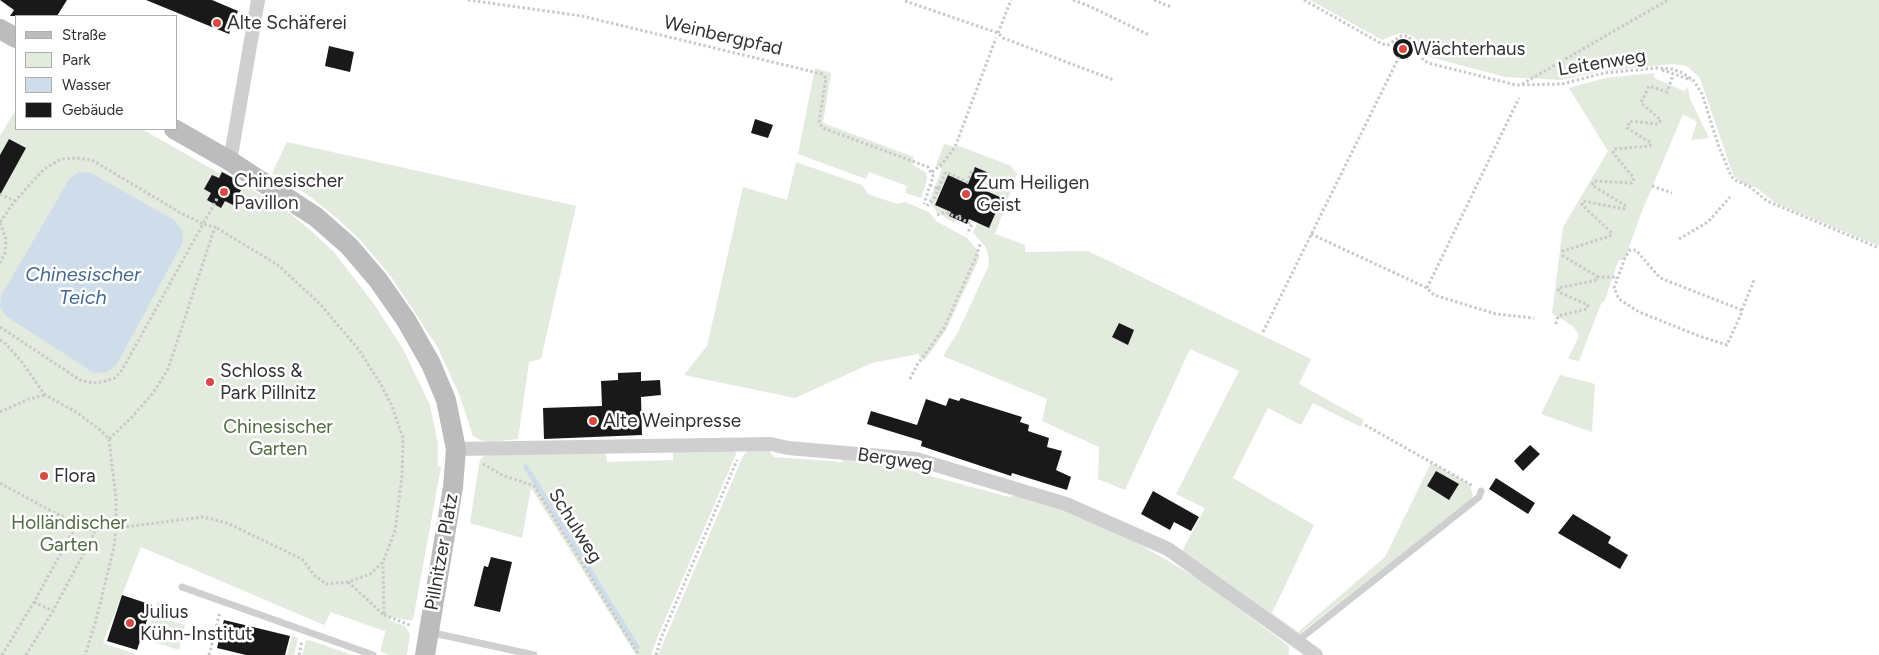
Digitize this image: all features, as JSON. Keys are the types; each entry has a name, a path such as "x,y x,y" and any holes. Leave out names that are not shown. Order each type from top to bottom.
{"main road":[{"path":"0,29 15,37"},
{"name":"Pillnitzer Platz","path":"176,130 230,161 316,217 349,246 378,280 406,320 431,364 446,400 456,449 453,488 425,655"}],"street":[{"path":"230,161 258,0"},
{"name":"Bergweg","path":"456,449 771,444 788,448 916,460 1066,504 1168,549 1316,655"}],"lane":[{"path":"1296,642 1479,497 1480,492"},
{"path":"182,587 373,655"},
{"path":"428,632 534,655"}],"path":[{"name":"Weinbergpfad","path":"468,0 582,16 822,74 826,78 818,122 823,128 911,160 928,167 932,172"},
{"path":"998,33 1011,0"},
{"path":"1073,0 1150,35"},
{"path":"1154,0 1171,7"},
{"name":"Leitenweg","path":"1304,0 1382,44 1388,45 1400,36 1408,36 1416,46 1420,57 1428,63 1516,86 1562,84 1604,73 1657,68 1672,69 1683,73 1694,81"},
{"path":"1522,85 1559,61 1615,32 1668,0"},
{"path":"905,1 998,33 1003,38"},
{"path":"991,32 996,38"},
{"path":"996,38 1003,38 1114,80"},
{"path":"974,171 972,170 967,182 946,172 940,190 926,205 933,176 932,172 943,163 955,147 996,38"},
{"path":"1262,332 1398,57"},
{"path":"1657,68 1694,81 1702,94 1719,147 1734,180 1750,187 1767,201 1879,248"},
{"path":"1673,74 1667,92 1649,86 1641,103 1660,120 1658,124 1630,121 1627,128 1651,143 1650,146 1614,149 1613,153 1634,178 1632,183 1594,181 1592,185 1626,206 1624,209 1583,201 1582,205 1612,233 1610,236 1564,251 1563,256 1597,277 1617,277 1615,294 1619,299 1644,316 1673,324 1699,336 1728,345 1754,280"},
{"path":"1427,288 1519,98"},
{"path":"0,263 5,254 6,239 0,223 15,201 44,168 61,159 77,158 92,160 179,212 215,227 278,265 320,304 358,350 380,383 392,406 402,438 402,475 395,532 383,562 384,616"},
{"path":"930,185 940,190"},
{"path":"1652,186 1672,193"},
{"path":"0,194 15,201"},
{"path":"0,327 80,380 93,383 114,378 122,370 218,197"},
{"path":"1679,239 1708,222 1730,197"},
{"path":"937,215 945,212 960,217 972,224 967,234"},
{"path":"108,439 132,417 153,393 168,369 215,227"},
{"path":"1311,234 1427,288 1434,295 1496,314 1534,318"},
{"path":"910,379 917,365 944,328 980,244"},
{"path":"1616,283 1625,258 1630,250 1636,250 1660,278 1742,310"},
{"path":"1556,324 1558,316 1587,309 1588,306 1559,292 1558,288 1597,280 1597,277"},
{"path":"1639,312 1650,317"},
{"path":"10,335 2,341 21,361 45,395 76,412 99,429 108,439 116,500 114,547 96,620 85,655"},
{"path":"0,412 21,402 45,395"},
{"path":"1365,425 1480,492"},
{"path":"656,655 660,638 744,444"},
{"name":"Schulweg","path":"456,449 502,475 534,486 639,655"},
{"path":"0,483 95,532"},
{"path":"26,655 53,611 95,532 100,528 116,528 203,517 227,523 302,559 314,575 326,584 348,582 370,574 383,562"},
{"path":"2,655 77,524"},
{"path":"348,582 384,616 428,632"},
{"path":"34,602 53,611"},
{"path":"209,655 222,602"}],"green space":[{"path":"1310,0 1879,0 1879,246 1775,203 1757,188 1742,183 1733,175 1700,78 1687,66 1672,64 1603,71 1561,80 1505,77 1430,57 1415,38 1408,34 1400,33 1382,40"},
{"path":"815,68 831,73 823,123 914,157 912,164 926,173 927,179 921,198 905,193 907,186 869,172 866,179 798,154"},
{"path":"1654,73 1654,78 1684,91 1688,87 1690,99 1709,138 1691,140 1697,122 1683,114 1640,216 1625,259 1618,261 1605,300 1601,304 1579,361 1568,359 1579,336 1574,327 1552,313 1563,227 1608,151 1569,88 1605,78"},
{"name":"Schloss & Park Pillnitz","path":"15,111 15,130 144,130 219,173 221,170 287,211 334,252 374,304 403,349 430,405 438,444 438,466 441,467 413,620 390,617 389,620 405,626 410,634 407,655 389,655 381,652 386,629 384,631 331,612 324,625 141,547 103,643 138,655 0,655 0,136"},
{"path":"287,142 576,206 541,359 529,362 518,439 489,442 473,436 459,394 437,346 390,275 360,240 337,218 308,195 272,173"},
{"path":"944,144 955,147 959,146 1011,166 1017,174 995,234 1025,245 1025,252 1088,251 1311,359 1299,384 1364,420 1361,427 1313,403 1301,425 1268,408 1233,478 1314,525 1272,613 1298,632 1385,557 1431,463 1469,484 1473,494 1472,499 1298,635 1182,551 1205,508 1176,494 1239,371 1190,349 1125,490 1098,479 1099,447 1042,421 1047,399 943,356 958,332 989,265 985,246 973,233 977,223 989,228 1002,198 982,189 988,173 976,167 968,184 948,175 935,204 951,212 949,216 956,219 954,223 937,212 929,201 942,169 936,165"},
{"path":"796,162 862,185 868,194 897,204 905,202 929,212 936,221 967,238 978,251 979,259 946,330 924,361 919,354 872,363 795,398 684,375 707,346 743,187 787,200"},
{"path":"1560,375 1595,384 1592,432 1541,414"},
{"path":"673,450 735,450 736,454 651,655 636,655 531,488 522,538 470,523 480,460 486,454 606,452 607,462 673,460"},
{"path":"748,450 769,451 774,457 842,462 843,457 885,461 886,466 916,472 1009,497 1016,495 1063,509 1115,530 1199,579 1289,646 1289,655 658,655 743,456"},
{"path":"158,602 173,606 169,620 185,625 179,650 145,639"},
{"path":"292,636 298,638 294,655 287,655"},
{"path":"306,640 312,641 352,655 302,655"}],"water":[{"name":"Chinesischer Teich","path":"79,172 91,173 174,220 182,230 183,242 117,364 107,372 94,373 6,316 0,307 1,296 70,178"}],"building":[{"path":"0,0 67,0 58,15 10,16 14,10"},
{"name":"Alte Schäferei","path":"146,0 212,0 238,11 229,34"},
{"name":"Wächterhaus","path":"1403,39 1410,42 1413,49 1410,56 1403,59 1396,56 1393,49 1396,42"},
{"path":"329,46 354,52 350,72 325,66"},
{"path":"755,119 773,125 768,138 751,133"},
{"path":"9,139 26,148 0,195 0,155"},
{"name":"Zum Heiligen Geist","path":"975,167 989,173 982,189 1002,198 989,228 969,219 967,224 949,216 951,212 935,205 948,175 968,184"},
{"name":"Chinesischer Pavillon","path":"222,172 237,180 234,186 241,190 233,205 225,201 221,208 207,200 211,193 204,189 212,175 219,178"},
{"path":"1119,323 1134,330 1128,345 1112,337"},
{"name":"Alte Weinpresse","path":"641,372 641,381 660,380 661,395 641,397 642,435 544,439 543,408 602,406 601,381 618,380 618,373"},
{"path":"949,398 959,401 961,398 1022,417 1020,422 1029,425 1028,431 1049,438 1047,447 1062,451 1056,470 1071,477 1067,490 1012,473 1011,476 921,446 922,441 867,424 871,411 917,425 926,399 946,406"},
{"path":"1530,445 1540,454 1523,471 1514,461"},
{"path":"1436,471 1459,484 1449,500 1427,486"},
{"path":"1496,478 1535,503 1528,514 1489,489"},
{"path":"1153,491 1199,517 1191,531 1174,522 1170,530 1141,514"},
{"path":"1573,514 1611,537 1608,543 1628,555 1620,569 1558,533"},
{"path":"491,557 512,562 500,612 474,606 484,566 488,567"},
{"name":"Julius Kühn-Institut","path":"122,595 152,605 137,650 107,641"},
{"path":"224,620 290,636 285,655 246,655 217,648"}],"waterway":[{"path":"526,467 637,647"}],"place":[{"name":"Alte Schäferei","path":"217,23"},
{"name":"Wächterhaus","path":"1403,49"},
{"name":"Chinesischer Pavillon","path":"224,192"},
{"name":"Zum Heiligen Geist","path":"966,194"},
{"name":"Schloss & Park Pillnitz","path":"210,382"},
{"name":"Alte Weinpresse","path":"593,421"},
{"name":"Flora","path":"44,476"},
{"name":"Julius Kühn-Institut","path":"130,623"}],"park label":[{"name":"Chinesischer Garten","path":"278,438"},
{"name":"Holländischer Garten","path":"69,534"}]}
